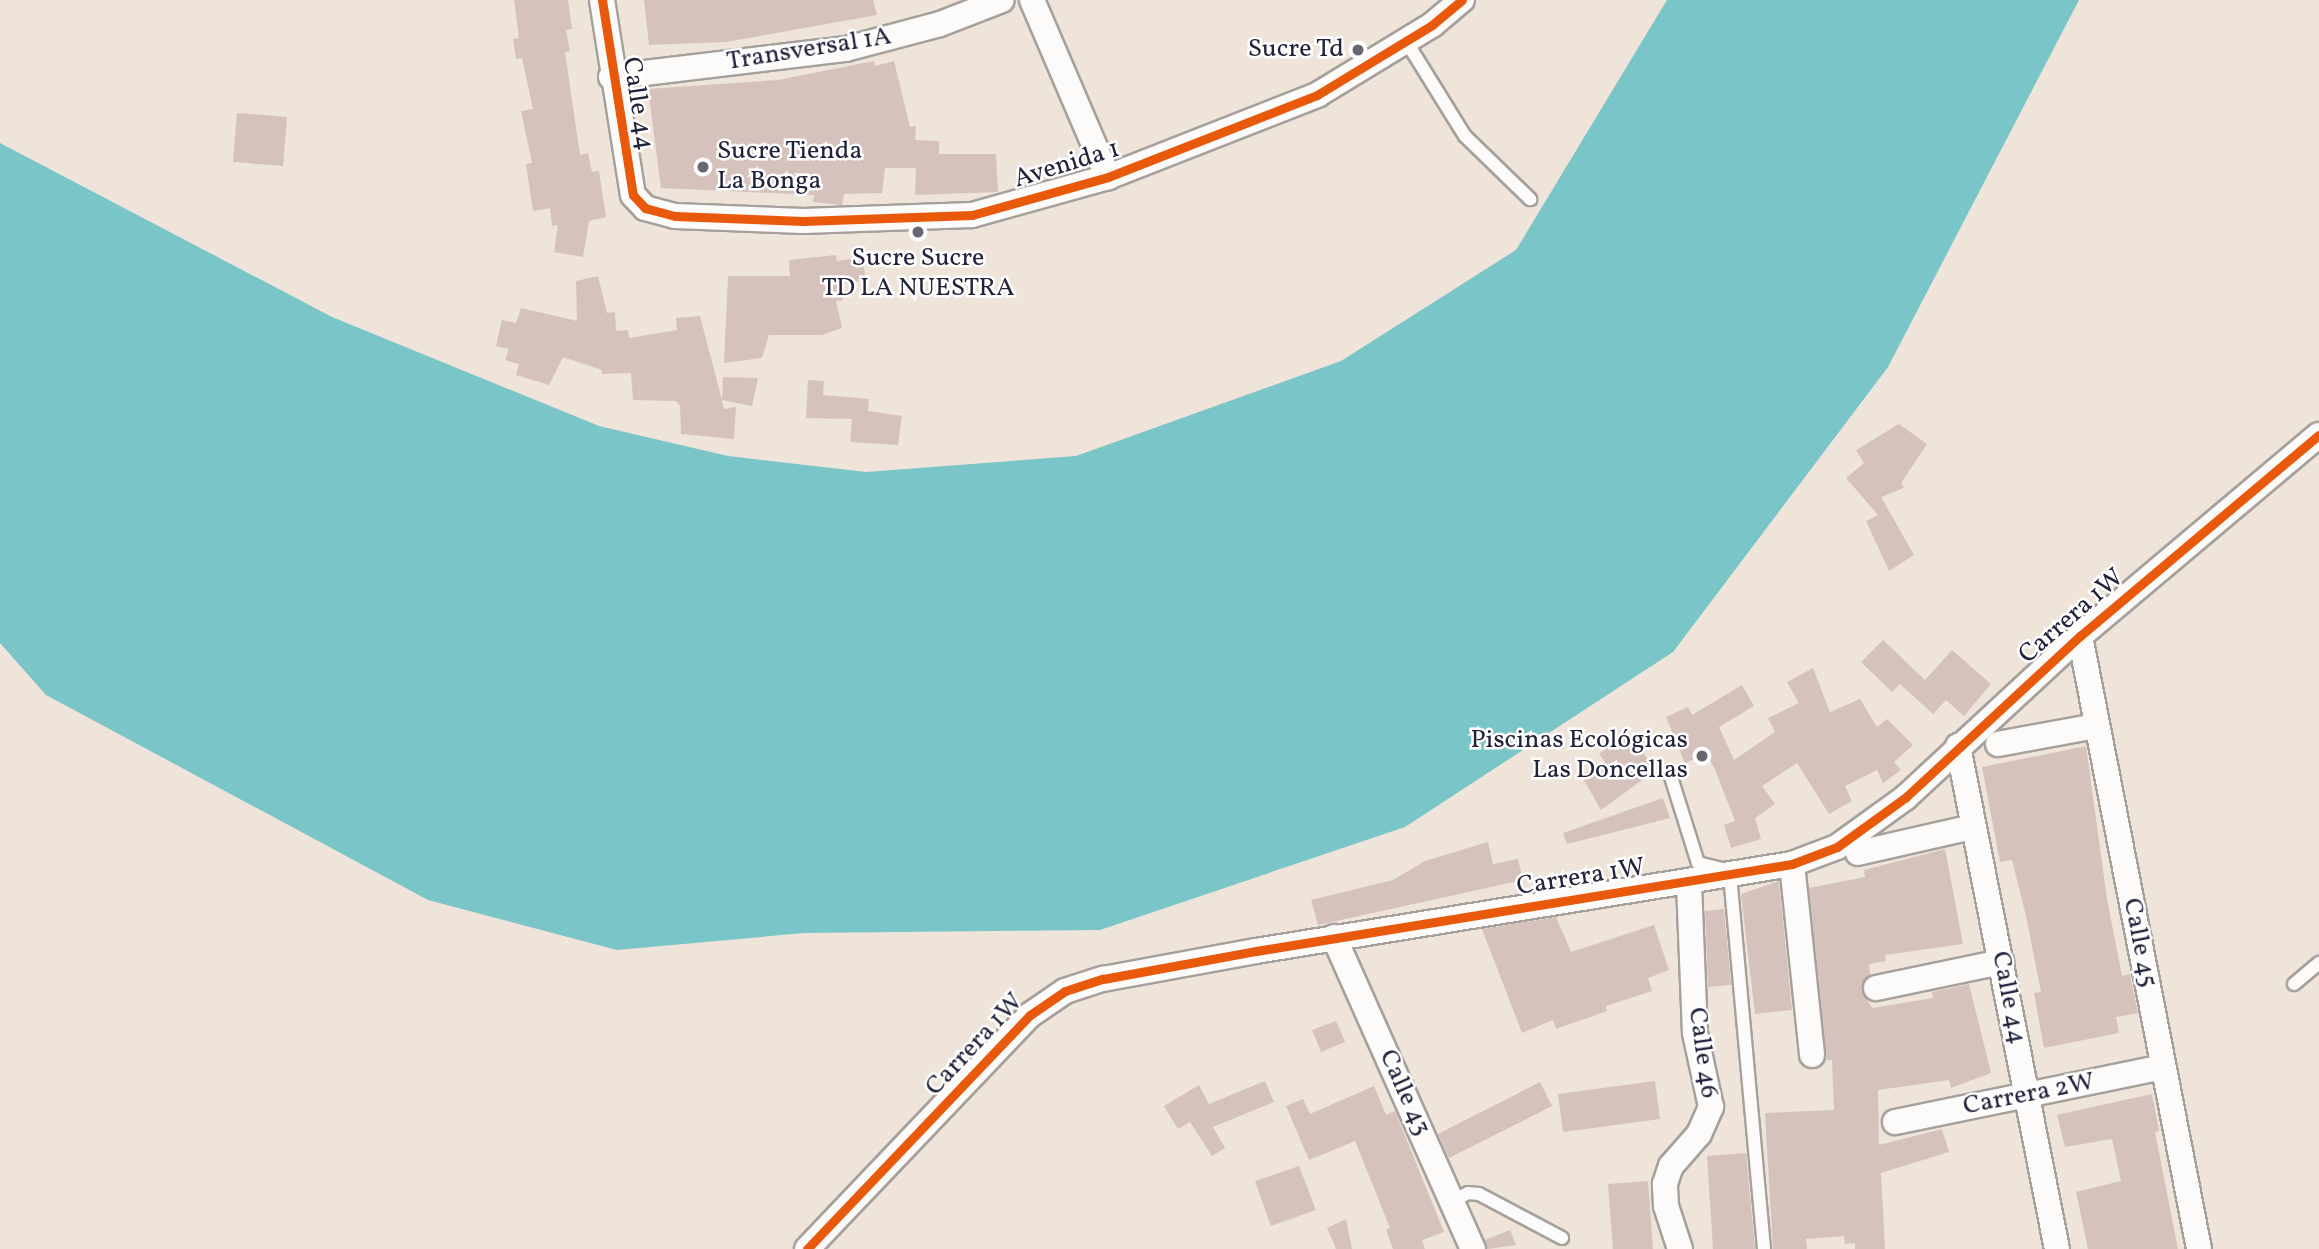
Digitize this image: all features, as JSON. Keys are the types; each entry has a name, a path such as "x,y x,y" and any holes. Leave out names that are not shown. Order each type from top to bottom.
{"street":[{"name":"Calle 44","path":"602,0 627,176 633,195 645,208"},
{"name":"Transversal 1A","path":"611,77 846,49 940,24 1002,0"},
{"path":"1032,0 1108,177"},
{"name":"Avenida 1","path":"645,208 708,218 803,221 972,215 1108,177 1317,95 1406,41 1462,0"},
{"name":"Carrera 1W","path":"807,1249 1046,1001 1103,979 1334,937 1792,864 1837,847 1881,818 2080,636 2319,435"},
{"name":"Calle 45","path":"2080,636 2199,1249"},
{"path":"1998,744 2096,726"},
{"name":"Calle 44","path":"1958,746 2057,1249"},
{"path":"1858,853 1972,827"},
{"path":"1792,864 1812,1055"},
{"name":"Calle 46","path":"1680,1249 1666,1206 1665,1184 1671,1166 1699,1134 1711,1107 1695,1033 1689,882"},
{"name":"Calle 43","path":"1334,937 1474,1249"},
{"path":"1876,988 2001,962"},
{"name":"Carrera 2W","path":"1895,1122 2163,1068"}],"lane":[{"path":"1406,41 1465,136 1530,199"},
{"path":"1671,777 1698,863 1734,874 1764,1249"},
{"path":"2294,984 2319,963"},
{"path":"1453,1201 1468,1193 1479,1194 1562,1238"}],"water":[{"path":"1667,0 2079,0 1888,367 1673,652 1405,827 1100,930 804,933 617,950 428,900 46,695 0,643 0,143 332,317 599,426 728,456 866,472 1076,456 1341,361 1516,250"}],"building":[{"path":"514,0 568,0 572,29 566,30 570,51 565,52 580,155 588,153 592,172 599,171 606,217 589,221 583,257 554,252 558,225 552,226 550,208 533,211 526,164 532,163 521,111 533,109 522,58 516,59 513,39 519,38"},
{"path":"644,0 873,0 877,15 726,42 649,45"},
{"path":"874,61 875,66 894,61 910,127 916,126 915,140 939,141 939,154 996,154 998,192 915,195 916,168 885,168 882,193 844,194 842,205 813,202 814,195 661,188 648,89 778,80"},
{"path":"237,113 287,117 283,166 233,162"},
{"path":"836,255 837,261 862,257 866,280 840,284 843,300 836,301 842,328 822,335 769,335 762,358 724,363 728,276 790,276 789,260"},
{"path":"598,276 607,313 615,312 616,331 628,330 629,338 677,330 676,318 700,316 724,409 736,407 734,439 681,434 680,406 676,401 633,400 631,373 602,374 602,370 563,357 549,385 516,375 519,364 505,360 509,349 496,346 502,320 516,323 521,308 577,321 576,281"},
{"path":"723,377 758,378 752,406 722,400"},
{"path":"808,380 824,381 823,395 869,399 868,411 902,416 898,445 850,442 852,419 806,418"},
{"path":"1899,424 1927,444 1901,483 1904,488 1881,497 1914,555 1889,571 1866,521 1878,515 1846,478 1864,463 1856,450"},
{"path":"1883,640 1925,680 1952,650 1991,684 1964,716 1946,700 1933,714 1900,684 1892,692 1861,662"},
{"path":"1813,668 1830,712 1860,699 1877,727 1887,719 1913,745 1894,762 1901,770 1883,783 1877,770 1845,786 1852,801 1829,814 1797,763 1762,786 1775,804 1755,818 1761,839 1731,848 1724,825 1735,821 1716,772 1707,754 1685,763 1666,717 1688,707 1692,715 1742,685 1754,706 1719,727 1734,760 1775,732 1768,718 1799,703 1787,682"},
{"path":"1628,733 1656,770 1601,810 1581,775 1605,762 1599,754"},
{"path":"2086,746 2107,899 2122,976 2130,974 2138,1013 2116,1017 2119,1033 2044,1048 2034,993 2041,992 2026,916 2012,860 2000,862 1982,767"},
{"path":"1663,798 1670,818 1567,844 1563,833"},
{"path":"1488,842 1493,864 1518,859 1523,880 1318,925 1311,900 1393,880 1425,861"},
{"path":"1945,849 1963,944 1885,955 1886,961 1869,964 1870,975 1861,990 1872,1008 1933,998 1932,992 1969,984 1991,1073 1951,1088 1949,1080 1878,1090 1879,1145 1942,1129 1949,1152 1881,1173 1885,1249 1855,1249 1855,1243 1845,1244 1844,1236 1806,1239 1807,1249 1773,1249 1765,1113 1834,1110 1832,1060 1827,1060 1809,888 1865,877 1864,870"},
{"path":"1779,881 1792,1010 1755,1014 1741,894"},
{"path":"1724,909 1731,985 1708,987 1705,911"},
{"path":"1556,917 1571,952 1654,925 1669,970 1648,978 1652,991 1606,1006 1607,1011 1556,1029 1553,1020 1522,1033 1482,929"},
{"path":"1336,1021 1345,1042 1321,1052 1312,1030"},
{"path":"1265,1081 1274,1102 1213,1127 1225,1148 1212,1156 1190,1122 1178,1129 1164,1106 1199,1085 1209,1104"},
{"path":"1655,1081 1660,1119 1563,1132 1558,1094"},
{"path":"1540,1082 1552,1106 1449,1158 1438,1134"},
{"path":"1374,1086 1386,1115 1395,1111 1444,1232 1422,1240 1425,1249 1393,1249 1386,1229 1390,1228 1355,1141 1309,1160 1286,1106 1303,1099 1310,1114"},
{"path":"2152,1094 2159,1131 2155,1132 2178,1249 2088,1249 2076,1192 2121,1181 2112,1139 2065,1147 2057,1115"},
{"path":"1746,1153 1755,1249 1713,1249 1707,1156"},
{"path":"1299,1166 1316,1210 1271,1226 1255,1181"},
{"path":"1648,1181 1653,1249 1613,1249 1608,1184"},
{"path":"1346,1219 1352,1249 1336,1249 1327,1228"},
{"path":"1510,1230 1516,1245 1488,1249 1485,1240"}],"cycle path":[{"path":"602,0 633,195 645,208 675,216 803,221 972,215 1108,177 1317,95 1432,25 1462,0"},
{"path":"807,1249 1030,1015 1065,991 1103,979 1256,951 1792,864 1837,847 1906,797 2080,636 2319,435"}],"place":[{"name":"Sucre Td","path":"1358,50"},
{"name":"Sucre Tienda La Bonga","path":"703,167"},
{"name":"Sucre Sucre TD LA NUESTRA","path":"918,232"},
{"name":"Piscinas Ecológicas Las Doncellas","path":"1702,756"}]}
